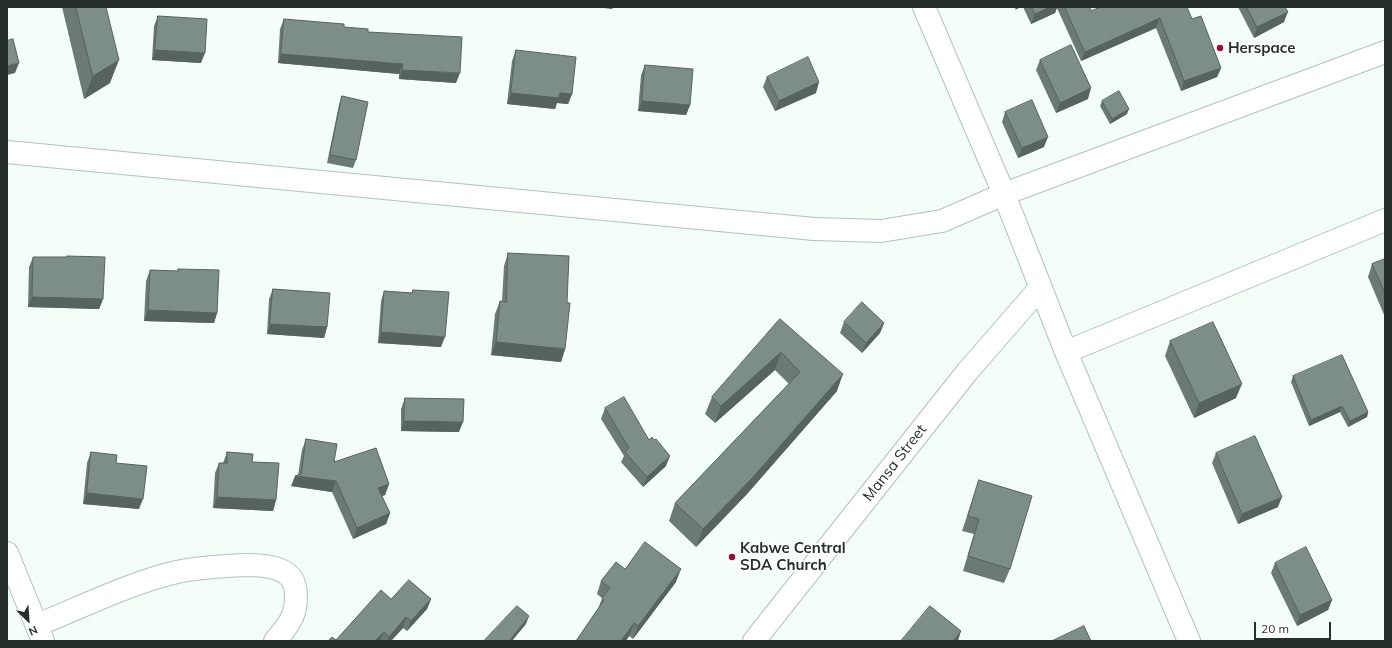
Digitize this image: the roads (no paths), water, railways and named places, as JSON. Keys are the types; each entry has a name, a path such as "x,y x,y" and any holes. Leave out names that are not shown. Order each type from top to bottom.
{"street":[{"path":"924,7 1004,194 1066,352 1190,641"},
{"path":"7,152 814,229 882,231 942,221 1004,194 1385,52"},
{"path":"1066,352 1385,220"},
{"name":"Mansa Street","path":"754,641 967,372 1040,288"},
{"path":"7,553 40,633 143,583 176,572 214,566 260,565 281,570 294,582 297,601 290,624 276,641"}],"place":[{"name":"Herspace","path":"1220,48"},
{"name":"Kabwe Central SDA Church","path":"732,557"}]}
